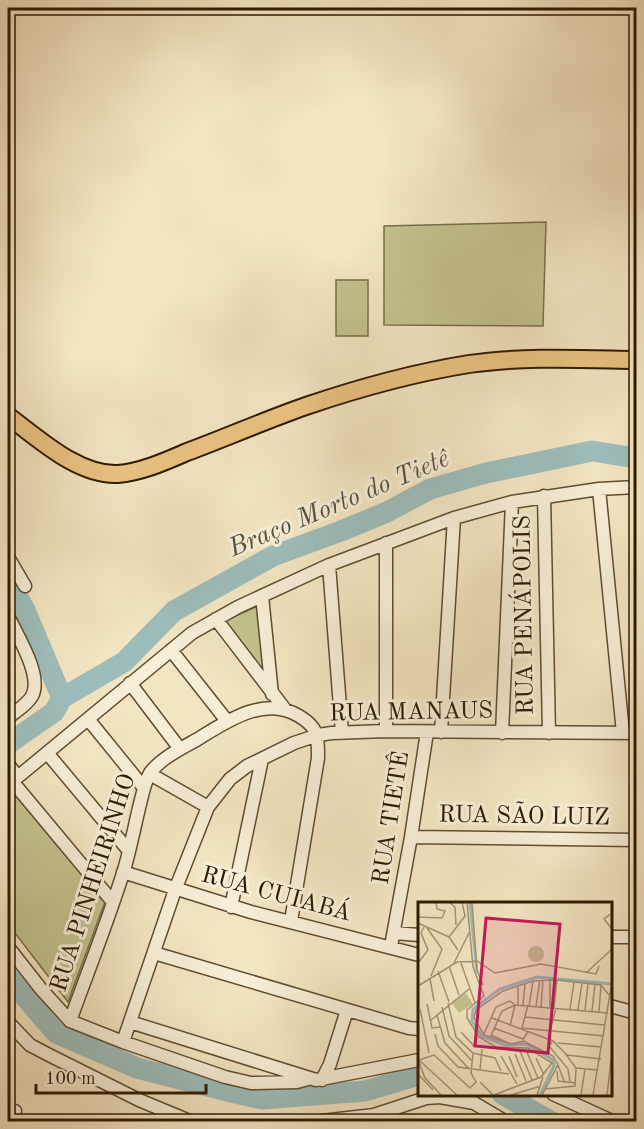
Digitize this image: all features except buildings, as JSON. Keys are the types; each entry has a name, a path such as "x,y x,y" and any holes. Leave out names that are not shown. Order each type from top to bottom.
{"main road":[{"path":"8,416 79,466 117,474 139,470 168,460 315,403 415,374 470,364 512,360 636,360"}],"street":[{"path":"12,780 48,754 192,633 261,596 329,565 454,518 544,496 636,487"},
{"path":"599,489 623,733"},
{"name":"RUA PENÁPOLIS","path":"544,496 549,733"},
{"path":"502,733 512,502"},
{"path":"441,732 454,518"},
{"path":"386,543 387,731"},
{"path":"8,557 25,586"},
{"path":"329,565 342,733"},
{"path":"261,596 272,695"},
{"path":"8,616 35,680 32,696 8,718"},
{"path":"216,619 272,695 284,708 304,719 318,735 318,758 291,921"},
{"path":"171,650 227,721"},
{"path":"130,683 180,749"},
{"name":"RUA PINHEIRINHO","path":"70,1021 123,872 144,788 150,774 180,749 227,721 253,711 284,708"},
{"path":"88,719 144,788"},
{"name":"RUA MANAUS","path":"123,1042 176,890 208,807 230,779 248,766 294,743 318,735 387,731 636,733"},
{"name":"RUA TIETÊ","path":"391,946 427,732"},
{"path":"48,754 129,851"},
{"path":"231,907 261,759"},
{"path":"8,764 12,780 112,901"},
{"path":"150,774 208,807"},
{"name":"RUA SÃO LUIZ","path":"411,837 636,840"},
{"name":"RUA CUIABÁ","path":"123,872 231,907 418,955"},
{"path":"394,933 418,934"},
{"path":"611,938 636,937"},
{"path":"8,947 70,1021 225,1077 251,1083 297,1082 308,1079"},
{"path":"154,953 418,1029"},
{"path":"611,1007 636,1013"},
{"path":"322,1080 330,1064 347,1010"},
{"path":"8,1021 30,1045 139,1100 192,1122"},
{"path":"130,1022 308,1079 322,1080 418,1060"},
{"path":"555,1096 614,1122"},
{"path":"314,1122 374,1115 426,1098 440,1097 474,1103 506,1122"}],"shaded area":[{"path":"546,222 543,326 384,325 384,226"},
{"path":"336,280 368,280 368,336 336,336"},
{"path":"258,606 267,684 224,621"},
{"path":"13,790 105,902 68,1002 8,924 8,794"}],"waterway":[{"name":"Braço Morto do Tietê","path":"8,744 54,712 62,698 124,662 174,611 273,556 387,512 430,489 486,473 592,451 636,458"},
{"path":"8,579 25,610 62,698"},
{"name":"Braço Morto do Tietê","path":"8,977 56,1033 137,1068 231,1092 262,1099 365,1091 418,1075"},
{"name":"Braço Morto do Tietê","path":"506,1096 552,1122"}]}
